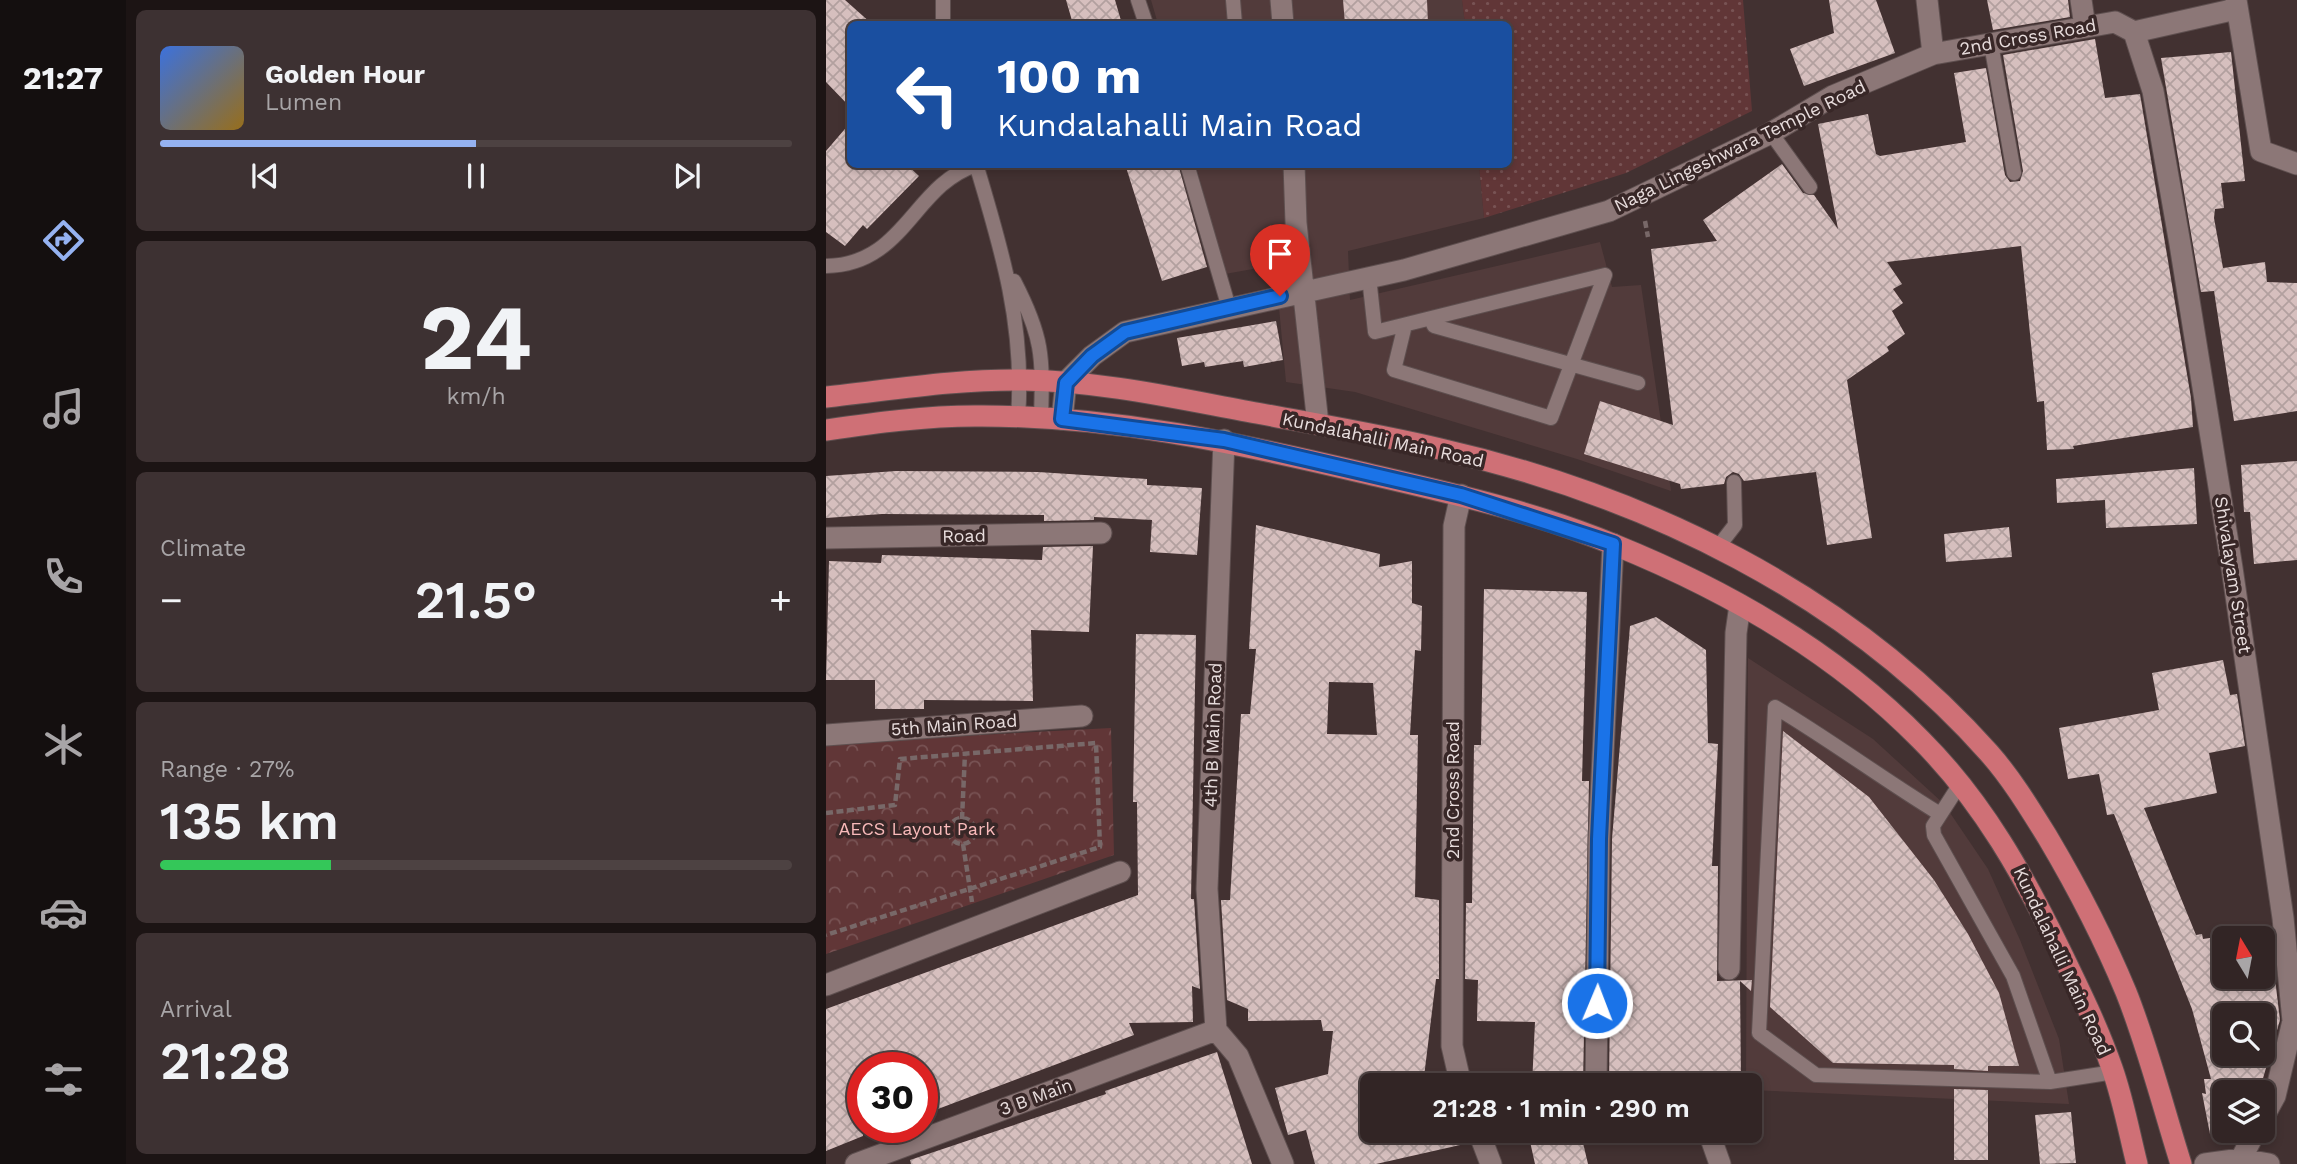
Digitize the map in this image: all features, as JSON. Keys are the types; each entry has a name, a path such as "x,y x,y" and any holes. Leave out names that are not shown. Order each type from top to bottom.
{"main road":[{"name":"Kundalahalli Main Road","path":"826,397 971,381 1032,380 1066,383 1318,424 1441,449 1556,481 1629,508 1718,547 1814,602 1880,651 1947,709 1991,755 2028,806 2100,935 2127,995 2181,1164"},
{"name":"Kundalahalli Main Road","path":"826,430 911,419 1018,416 1224,440 1461,495 1613,544 1691,578 1740,605 1859,684 1921,739 1996,831 2030,888 2086,1003 2114,1072 2137,1164"}],"street":[{"path":"1281,0 1283,21"},
{"path":"1927,0 1933,54"},
{"path":"2081,0 2085,27"},
{"path":"2236,4 2261,151 2297,164"},
{"name":"2nd Cross Road","path":"1933,54 2115,22 2134,32 2236,4"},
{"name":"Shivalayam Street","path":"2134,32 2152,91 2180,244 2283,918 2293,1021 2275,1092"},
{"name":"Naga Lingeshwara Temple Road","path":"1066,383 1092,356 1125,332 1369,277 1609,211 1772,133 1833,96 1933,54"},
{"path":"1294,168 1296,223 1318,424"},
{"path":"1051,418 1066,383"},
{"name":"4th B Main Road","path":"1216,1030 1207,890 1224,440"},
{"name":"2nd Cross Road","path":"1458,1073 1452,1045 1454,526 1461,495"},
{"name":"Road","path":"826,538 1101,533"},
{"path":"1596,1073 1599,839 1613,544"},
{"path":"1729,969 1736,633 1740,605"},
{"name":"5th Main Road","path":"826,735 1082,716"},
{"path":"826,985 1120,872"},
{"path":"1216,1030 1238,1056 1283,1164"},
{"name":"3 B Main","path":"856,1164 1216,1030"},
{"path":"1483,1143 1491,1164"},
{"path":"1713,1143 1720,1164"},
{"path":"2241,1159 2249,1143"},
{"path":"2205,1164 2241,1159 2269,1164"}],"lane":[{"path":"943,0 943,21"},
{"path":"1138,0 1145,21"},
{"path":"1233,0 1235,21"},
{"path":"1991,44 2014,173"},
{"path":"1772,133 1811,187"},
{"path":"826,266 848,265 890,243 937,189 966,168"},
{"path":"977,168 1008,271 1032,380 1051,418"},
{"path":"1188,168 1229,308"},
{"path":"1008,271 1035,322 1041,351 1018,416"},
{"path":"1369,277 1375,332 1605,275 1551,418 1394,370 1405,325"},
{"path":"1431,319 1434,326 1638,383"},
{"path":"1718,547 1735,526 1734,482"},
{"path":"1940,814 1887,781 1842,747 1775,707 1759,1033 1816,1074 2050,1082 2114,1072"},
{"path":"1960,784 1933,827 1934,835 2013,976 2050,1082"}],"path":[{"path":"962,819 965,724"},
{"path":"826,813 895,805 900,759 1096,743 1100,846 826,935"},
{"path":"962,819 970,822 975,833 971,841 963,844 952,841 948,830 955,820 962,819"},
{"path":"963,844 969,890"}],"shaded area":[{"path":"1151,0 1462,0 1465,21 1157,21"},
{"path":"1197,168 1479,168 1484,218 1348,251 1350,300 1600,242 1612,287 1641,285 1671,491 1577,459 1355,392 1286,382 1275,265 1225,274"},
{"path":"1748,658 1873,739 1944,804 1988,869 2020,940 2059,1039 2069,1104 1762,1091 1762,1073 1746,1073"}],"green space":[{"path":"1462,0 1743,0 1752,111 1626,173 1484,218 1479,168 1512,168 1512,21 1465,21"},
{"name":"AECS Layout Park","path":"1111,728 1114,855 826,954 826,743"}],"building":[{"path":"826,0 845,0 869,21 847,21 847,104 826,82"},
{"path":"1066,0 1115,0 1121,21 1072,21"},
{"path":"1343,0 1427,0 1428,21 1345,21"},
{"path":"1829,0 1876,0 1895,53 1804,86 1790,49 1834,33"},
{"path":"1987,0 2068,0 2070,17 1993,30"},
{"path":"2095,39 2105,98 2140,94 2191,398 2193,427 2073,446 2074,449 2047,450 2044,401 2037,402 2021,246 1887,262 1902,284 1893,289 1903,303 1892,311 1905,334 1887,347 1889,351 1847,380 1872,538 1827,545 1816,472 1744,481 1739,474 1733,472 1726,477 1724,484 1681,489 1680,484 1584,454 1600,401 1673,425 1651,249 1717,241 1703,220 1782,164 1803,193 1814,195 1838,229 1818,124 1868,114 1876,154 1880,156 1966,142 1954,73 1986,68 2005,175 2010,182 2020,181 2023,171 2003,55"},
{"path":"2231,52 2245,181 2221,183 2224,208 2215,209 2214,218 2223,268 2265,262 2267,282 2297,283 2297,411 2234,421 2214,291 2201,292 2161,58"},
{"path":"847,126 847,168 910,168 919,176 867,229 863,225 845,246 826,232 826,151"},
{"path":"1126,168 1179,168 1207,267 1162,281"},
{"path":"1276,321 1283,360 1244,367 1243,361 1205,367 1204,362 1182,366 1177,338"},
{"path":"2297,461 2297,560 2254,564 2250,512 2244,512 2241,465"},
{"path":"2194,468 2197,524 2106,528 2105,500 2057,503 2056,479"},
{"path":"896,471 1038,472 1147,479 1147,485 1202,488 1197,555 1150,552 1152,520 1094,517 1094,520 1044,521 1044,515 882,514 826,518 826,476"},
{"path":"1256,525 1380,554 1379,567 1412,561 1412,603 1422,606 1421,651 1415,650 1410,735 1418,735 1415,897 1439,900 1439,979 1436,979 1424,1073 1360,1073 1360,1143 1469,1143 1376,1164 1315,1164 1306,1130 1288,1135 1275,1088 1328,1074 1333,1031 1323,1031 1321,1020 1248,1021 1248,1009 1227,1000 1221,900 1230,900 1241,714 1250,714 1256,649 1249,649","holes":["1329,682 1373,683 1377,735 1327,734"]},
{"path":"2009,527 2012,557 1946,562 1944,534"},
{"path":"1093,546 1089,632 1031,630 1033,701 924,700 924,709 875,709 875,680 826,680 829,561 881,563 882,555 1042,560 1043,547"},
{"path":"1484,589 1587,592 1582,781 1589,781 1583,1073 1533,1073 1535,1022 1477,1021 1478,980 1465,979 1466,903 1472,903 1474,745 1481,745"},
{"path":"1656,617 1706,650 1708,743 1718,744 1712,866 1718,866 1717,981 1752,980 1751,991 1740,981 1741,1073 1609,1073 1612,839 1630,626"},
{"path":"1136,634 1196,635 1191,899 1194,899 1200,989 1192,986 1193,1022 1129,1023 1134,1035 938,1109 938,1052 847,1052 847,1142 826,1151 826,1009 1138,895 1137,802 1133,802"},
{"path":"2223,660 2230,695 2237,694 2245,746 2209,753 2217,793 2144,808 2196,935 2202,934 2203,939 2212,938 2212,989 2275,989 2275,979 2280,1020 2275,1037 2275,1003 2212,1003 2212,1066 2267,1066 2262,1080 2212,1080 2212,1134 2202,1093 2206,1094 2204,1079 2211,1079 2192,1009 2114,814 2107,815 2099,774 2068,779 2059,728 2159,710 2152,673"},
{"path":"1783,731 1869,797 1934,880 1968,934 1999,993 2019,1066 1988,1066 1988,1071 1954,1069 1954,1065 1833,1063 1770,1007"},
{"path":"1217,1052 1252,1164 911,1164 910,1160 1106,1094 1105,1091"},
{"path":"1954,1089 1988,1090 1988,1160 1954,1160"},
{"path":"2071,1112 2076,1163 2040,1164 2035,1115"},
{"path":"1530,1143 1583,1143 1588,1164 1535,1164"}],"route":[{"path":"1280,296 1125,332 1092,356 1066,383 1062,419 1224,440 1461,495 1549,521 1613,544 1599,839 1597,1003"}]}
